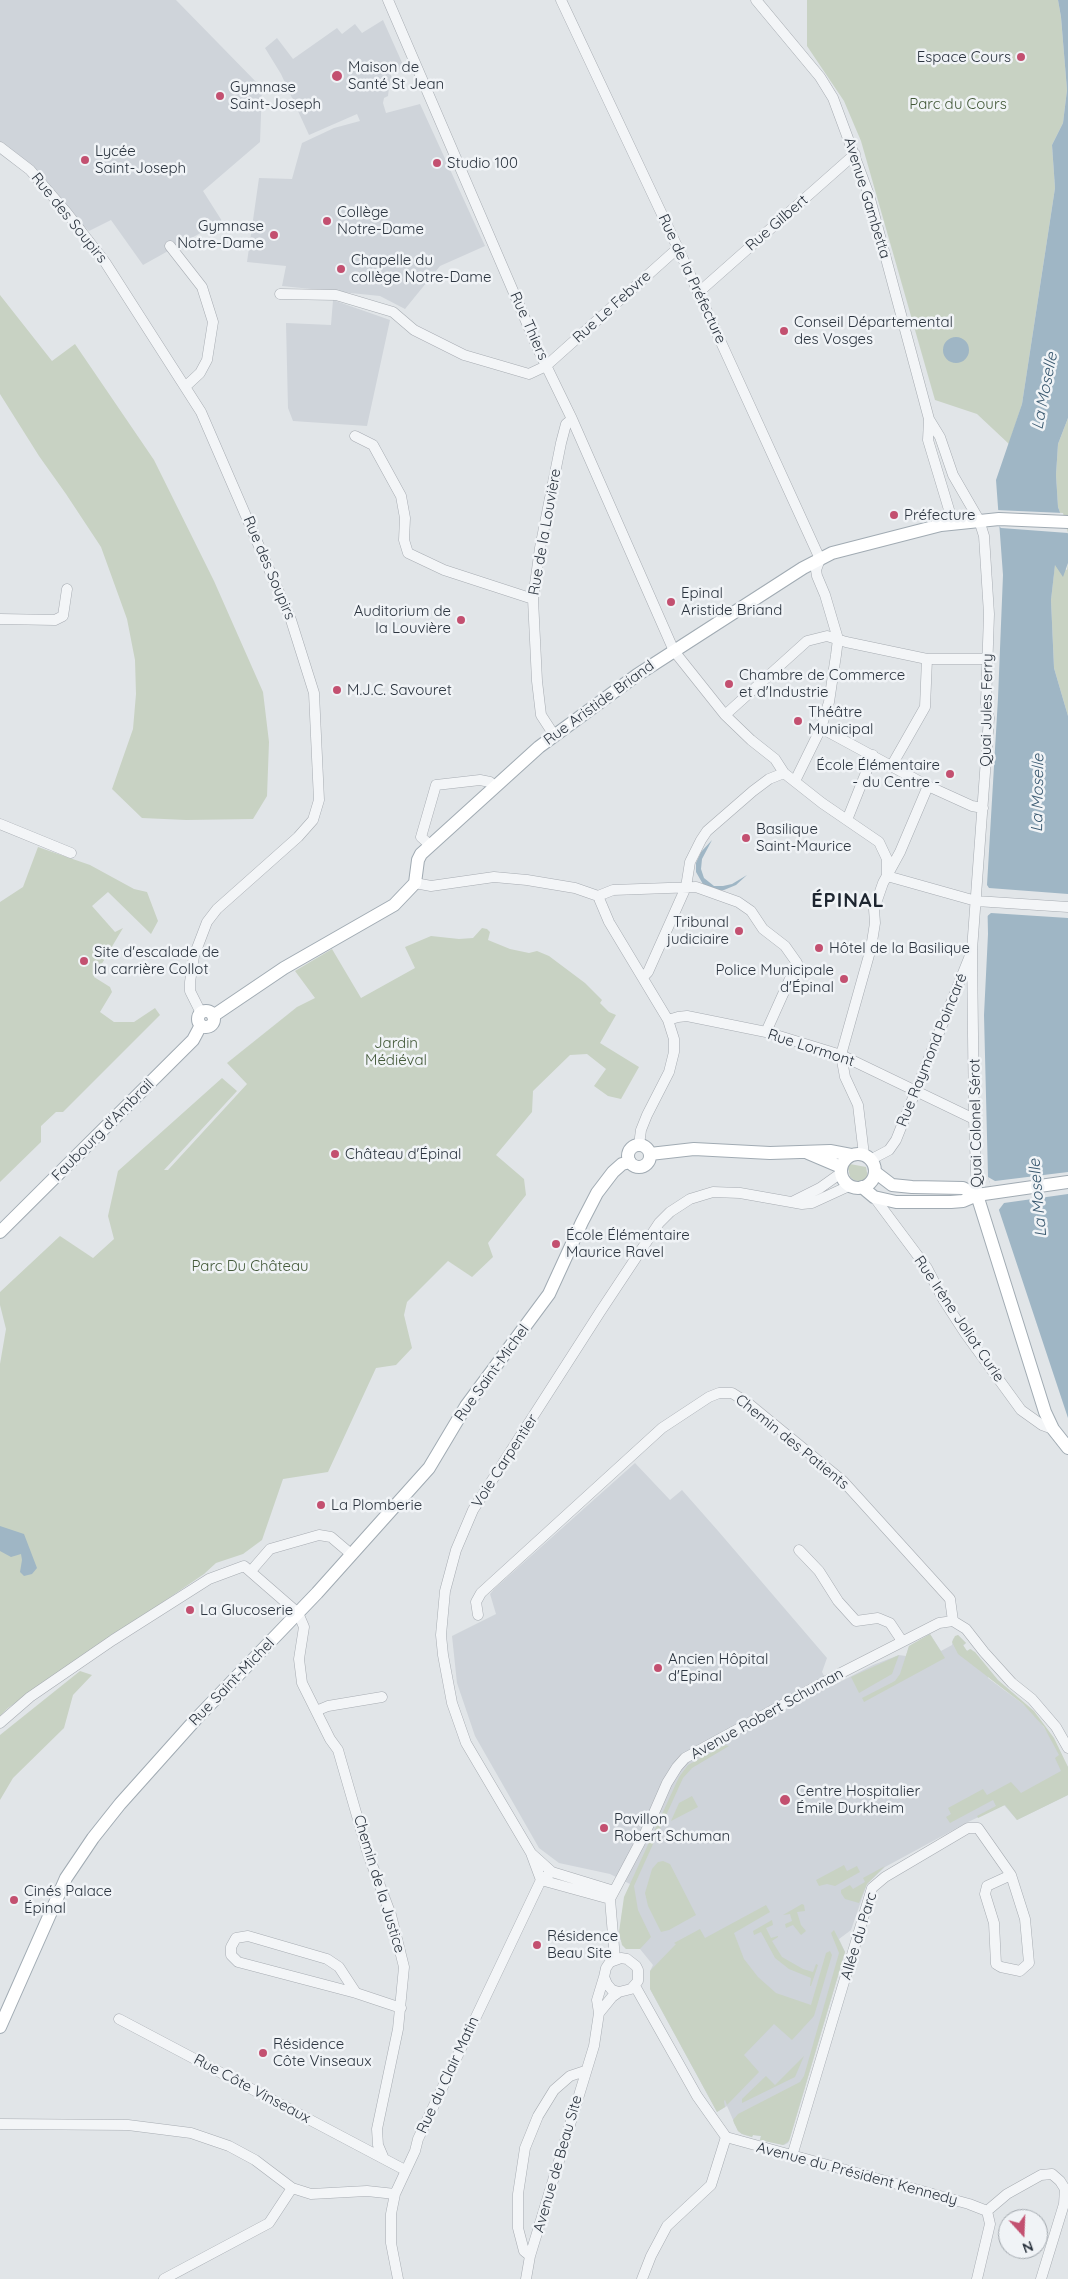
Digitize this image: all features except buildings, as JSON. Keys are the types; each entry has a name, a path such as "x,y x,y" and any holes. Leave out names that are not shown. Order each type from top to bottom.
{"main road":[{"name":"Rue Aristide Briand","path":"415,883 418,860 430,846 554,735 617,688 820,559 832,553 947,524 999,519 1068,522"},
{"name":"Faubourg d'Ambrail","path":"0,1232 193,1040 205,1018 284,968 394,905 405,896 415,883"},
{"path":"639,1145 648,1149 650,1154 648,1163 644,1166 636,1167 630,1162 629,1151 639,1145"},
{"path":"650,1154 694,1149 808,1153 830,1151 865,1158 892,1185 963,1188 977,1195"},
{"path":"808,1153 841,1170"},
{"path":"865,1158 871,1182 862,1187 849,1186 845,1182 841,1170 844,1160 865,1158"},
{"name":"Rue Saint-Michel","path":"0,2027 66,1878 94,1838 126,1797 298,1613 429,1468 466,1406 548,1294 598,1193 613,1172 622,1164 630,1162"},
{"path":"862,1187 874,1197 896,1202 963,1201 977,1195 1068,1182"},
{"name":"Quai Colonel Sérot","path":"977,1195 1026,1354 1053,1429 1068,1448"}],"street":[{"name":"Rue de la Préfecture","path":"561,0 678,248 820,559"},
{"name":"Avenue Gambetta","path":"756,0 820,77 833,98 870,195 930,419 940,436 953,475 979,520"},
{"name":"Rue Thiers","path":"388,1 666,638 674,651 725,715 751,740 775,759 784,773 822,803 879,842 886,859 888,876"},
{"name":"Rue des Soupirs","path":"0,147 30,170 67,213 115,277 201,412 292,623 314,693 320,800 313,820 298,837 217,909 207,922 194,956 190,982 190,991 205,1018"},
{"name":"Rue Gilbert","path":"698,292 855,154"},
{"path":"170,246 202,287 213,322 207,360 200,373 185,386"},
{"name":"Rue Le Febvre","path":"546,366 678,248"},
{"path":"280,294 336,295 393,312 414,330 464,355 529,374 546,366"},
{"name":"Avenue Gambetta","path":"930,419 928,440 947,524"},
{"name":"Rue de la Louvière","path":"554,735 541,715 537,681 533,599 540,548 566,424 572,420"},
{"path":"355,436 373,445 401,496 405,518 404,540 408,553 444,570 533,599"},
{"name":"Quai Jules Ferry","path":"976,901 989,718 986,703 989,614 984,536 979,520"},
{"path":"795,781 821,728 829,702 838,639 825,595 817,576 816,570 820,559"},
{"path":"0,619 55,620 63,616 67,589"},
{"path":"725,715 807,640 827,636 926,658 988,659"},
{"path":"892,765 925,707 926,658"},
{"path":"821,728 874,755 928,786 972,806 983,808"},
{"path":"847,820 874,755"},
{"path":"642,977 648,972 686,887 690,862 707,831 753,791 770,779 784,773"},
{"path":"430,846 421,837 436,785 480,780 490,782 495,787"},
{"path":"865,1158 858,1105 848,1084 841,1055 871,948 875,923 874,909 928,786"},
{"path":"0,824 71,853"},
{"path":"888,876 976,901 1068,907"},
{"path":"415,883 431,886 494,877 575,888 598,896 613,890 696,887 738,902 751,911 770,937 785,946 797,963 766,1032"},
{"path":"598,896 610,922 668,1020 674,1039 674,1052 667,1077 647,1115 639,1145"},
{"name":"Quai Colonel Sérot","path":"976,901 972,950 977,1195"},
{"name":"Rue Raymond Poincaré","path":"865,1158 890,1150 896,1140 972,950"},
{"name":"Rue Lormont","path":"668,1020 678,1016 687,1016 766,1032 841,1055 974,1119"},
{"path":"792,1202 820,1188 841,1170"},
{"name":"Voie Carpentier","path":"541,1880 531,1853 466,1743 452,1703 443,1655 442,1635 445,1591 456,1550 470,1518 600,1312 659,1223 677,1206 702,1194 726,1191 802,1204 812,1203 849,1186"},
{"name":"Rue Irène Joliot Curie","path":"874,1197 927,1268 943,1299 965,1333 1021,1410 1042,1426 1053,1429"},
{"name":"Chemin des Patients","path":"478,1615 476,1602 481,1593 662,1428 709,1397 719,1393 732,1393 748,1402 843,1481 950,1599 953,1621"},
{"path":"251,1571 270,1549 319,1535 331,1537 351,1554"},
{"path":"799,1550 819,1571 838,1600 856,1621 878,1618 890,1623 902,1641"},
{"path":"0,1723 30,1697 209,1579 244,1566 298,1613"},
{"name":"Chemin de la Justice","path":"298,1613 304,1627 298,1659 302,1683 338,1750 368,1854 391,1915 404,1967 401,2008 377,2129 378,2145 384,2159"},
{"path":"953,1621 966,1628 984,1652 1012,1683 1032,1699 1056,1727 1068,1748"},
{"name":"Avenue Robert Schuman","path":"612,1895 646,1831 667,1782 685,1758 902,1641 939,1623 953,1621"},
{"path":"316,1711 328,1706 382,1696"},
{"name":"Allée du Parc","path":"792,2156 872,1888 885,1877 973,1827 978,1828 1011,1875 1026,1918 1030,1963 1020,1971 996,1964 994,1923 985,1894 987,1886 1011,1875"},
{"name":"Voie Carpentier","path":"531,1853 552,1872 612,1895"},
{"path":"541,1880 552,1872"},
{"path":"541,1880 612,1895 616,1959"},
{"name":"Rue du Clair Matin","path":"398,2279 391,2243 391,2214 395,2194 541,1880"},
{"path":"356,1993 339,1966 327,1959 248,1936 236,1938 231,1947 231,1955 238,1962 356,1993 401,2008"},
{"path":"616,1959 627,1959 636,1966 638,1976 635,1986 625,1992 612,1990 604,1977 606,1968 616,1959"},
{"name":"Avenue de Beau Site","path":"526,2279 530,2256 594,2046 599,2013 597,2000 604,1977"},
{"path":"635,1986 697,2096 726,2138 711,2185 667,2226 651,2256 642,2279"},
{"path":"599,2013 606,2003 619,1992"},
{"name":"Rue Côte Vinseaux","path":"119,2019 384,2159"},
{"name":"Avenue de Beau Site","path":"530,2256 524,2251 518,2228 519,2186 525,2148 538,2116 554,2090 570,2076 585,2071"},
{"path":"0,2124 128,2125 191,2133 229,2146 255,2160 292,2188 311,2194 367,2191 395,2194"},
{"name":"Avenue du Président Kennedy","path":"726,2138 987,2211"},
{"path":"384,2159 405,2170"},
{"path":"977,2279 988,2243 990,2224 987,2211 1007,2194 1027,2182 1041,2175 1052,2174 1060,2181 1064,2190 1064,2199 1041,2279"},
{"path":"164,2279 269,2223 292,2188"}],"shaded area":[{"path":"0,0 176,0 262,88 260,142 203,191 222,221 143,265 111,220 89,231 0,149"},
{"path":"383,20 404,67 390,73 392,78 390,79 388,96 384,98 383,103 386,113 420,104 485,246 440,266 405,309 380,296 282,286 286,266 247,262 259,178 292,179 302,143 334,128 360,121 357,114 309,135 281,74 265,48 277,38 293,59 337,28 342,34 355,24 362,33"},
{"path":"333,300 390,320 367,426 293,421 288,408 286,323 331,325"},
{"name":"Centre Hospitalier Émile Durkheim","path":"635,1463 670,1500 682,1490 719,1532 827,1658 822,1672 830,1687 873,1665 899,1655 906,1656 909,1646 930,1634 941,1651 952,1645 953,1639 958,1635 966,1643 963,1646 967,1651 971,1649 988,1672 988,1678 1036,1716 1068,1767 1068,1795 1017,1820 1004,1805 968,1822 885,1867 867,1884 851,1930 839,1939 845,1952 790,2138 788,2143 784,2145 760,2140 761,2136 753,2135 752,2137 742,2134 738,2131 727,2106 717,2112 650,1989 650,1971 653,1965 640,1949 626,1949 620,1939 622,1912 634,1886 610,1874 559,1863 539,1848 475,1736 457,1683 452,1636 496,1614 490,1594 494,1589"}],"green space":[{"name":"Parc du Cours","path":"807,0 1058,0 1067,90 1063,123 1052,145 1055,188 1022,404 1009,444 977,414 935,400 861,141 844,101 807,46"},
{"path":"0,295 52,361 75,344 154,460 214,581 263,692 269,742 267,796 253,819 186,820 142,818 112,789 133,729 136,694 135,660 127,619 101,547 39,456 0,394"},
{"path":"1068,418 1068,534 1058,507 1056,475 1058,444"},
{"path":"1068,563 1068,716 1054,668 1051,600 1055,564 1067,570"},
{"path":"38,847 90,865 134,889 147,892 158,921 151,934 108,892 92,906 115,932 123,928 94,977 110,987 112,992 100,1012 114,1022 134,1022 155,1008 160,1015 63,1112 56,1112 41,1126 41,1142 0,1182 0,902 23,887"},
{"name":"Parc Du Château","path":"482,928 490,932 488,940 510,949 529,953 537,951 549,956 585,983 602,1000 600,1003 609,1012 616,1015 600,1043 639,1067 621,1099 608,1096 594,1086 606,1069 587,1054 570,1055 533,1091 532,1112 496,1155 524,1179 526,1195 488,1243 493,1257 472,1277 448,1261 407,1302 404,1315 412,1348 396,1365 376,1368 328,1472 283,1479 262,1540 243,1554 216,1563 204,1574 8,1708 0,1716 0,1364 6,1329 0,1305 0,1292 60,1236 93,1258 114,1239 108,1216 118,1171 222,1078 237,1091 164,1170 168,1170 247,1084 227,1063 297,1007 315,998 295,971 332,949 361,998 415,968 405,947 431,936 459,939 473,938"},
{"path":"850,1164 866,1167 868,1178 862,1182 850,1177 848,1167"},
{"path":"930,1634 945,1658 864,1702 862,1698 895,1681 900,1674 909,1646"},
{"path":"958,1635 966,1643 963,1645 967,1651 970,1649 975,1652 998,1680 1034,1711 1054,1738 1068,1767 1068,1795 1017,1820 1005,1805 978,1818 977,1816 996,1806 993,1800 950,1823 946,1817 951,1814 948,1808 983,1789 987,1795 1011,1782 1021,1793 1061,1771 1055,1758 1059,1755 1044,1727 1023,1704 958,1654 952,1642 955,1636"},
{"path":"899,1655 892,1674 859,1693 851,1677"},
{"path":"80,1671 92,1675 73,1695 64,1728 13,1778 0,1800 0,1735"},
{"path":"725,1745 729,1746 692,1768 683,1778 634,1886 638,1910 651,1937 640,1949 626,1949 622,1945 619,1932 624,1897 679,1777 688,1765"},
{"path":"692,1796 698,1807 671,1821 679,1803"},
{"path":"663,1861 670,1864 696,1915 669,1930 661,1932 648,1906 645,1893 652,1869 658,1862"},
{"path":"844,1865 847,1871 857,1866 860,1872 835,1886 827,1884 819,1886 816,1880"},
{"path":"885,1866 867,1884 859,1903 845,1899 841,1890 850,1885 853,1889 865,1882 863,1878"},
{"path":"802,1904 805,1911 797,1912 801,1925 806,1931 801,1935 793,1925 786,1928 785,1924 792,1921 790,1914 783,1915"},
{"path":"766,1905 770,1912 734,1933 744,1959 758,1977 776,1993 811,2005 826,1953 830,1951 832,1955 814,2016 792,2040 774,2024 744,2055 759,2072 727,2105 725,2100 725,2107 717,2112 650,1989 650,1971 676,1944 674,1943 700,1929 705,1938"},
{"path":"772,1920 773,1925 766,1928 771,1938 778,1936 772,1941 782,1957 803,1969 813,1972 816,1964 818,1965 811,1986 811,1978 789,1969 775,1958 761,1932 754,1935 753,1931"},
{"path":"834,1930 845,1952 789,2141 783,2145 760,2140 761,2136 753,2135 752,2137 742,2134 738,2131 733,2120 738,2114 800,2082 804,2076 839,1953 831,1933"},
{"path":"804,2056 795,2077 742,2103 742,2099 766,2076 775,2085"}],"water":[{"name":"La Moselle","path":"1058,0 1068,0 1068,418 1058,444 1056,475 1058,507 1068,534 1068,563 1063,577 1055,565 1051,600 1054,668 1068,716 1068,1418 988,1177 984,1015 988,934 987,885 1003,575 996,480 1022,404 1055,188 1052,145 1063,123 1067,90"},
{"path":"956,337 965,341 969,350 965,359 956,363 947,359 943,350 947,341"},
{"path":"712,840 702,859 701,869 704,878 714,886 723,886 732,884 747,875 736,885 724,890 718,891 704,886 696,872 696,863 701,852"},
{"path":"0,1526 24,1534 37,1568 32,1574 24,1576 20,1572 21,1554 11,1557 0,1551"}],"pier":[{"path":"996,510 1063,513 1068,533 1001,528 998,525"},
{"path":"987,885 989,888 1068,894 1068,918 991,913 985,918"},
{"path":"1068,1172 1068,1194 1004,1203 998,1211 988,1177 995,1181"}],"place":[{"name":"Espace Cours","path":"1021,57"},
{"name":"Maison de Santé St Jean","path":"337,76"},
{"name":"Gymnase Saint-Joseph","path":"220,96"},
{"name":"Lycée Saint-Joseph","path":"85,160"},
{"name":"Studio 100","path":"437,163"},
{"name":"Collège Notre-Dame","path":"327,221"},
{"name":"Gymnase Notre-Dame","path":"274,235"},
{"name":"Chapelle du collège Notre-Dame","path":"341,269"},
{"name":"Conseil Départemental des Vosges","path":"784,331"},
{"name":"Préfecture","path":"894,515"},
{"name":"Epinal Aristide Briand","path":"671,602"},
{"name":"Auditorium de la Louvière","path":"461,620"},
{"name":"Chambre de Commerce et d'Industrie","path":"729,684"},
{"name":"M.J.C. Savouret","path":"337,690"},
{"name":"Théâtre Municipal","path":"798,721"},
{"name":"École Élémentaire - du Centre -","path":"950,774"},
{"name":"Basilique Saint-Maurice","path":"746,838"},
{"name":"Tribunal judiciaire","path":"739,931"},
{"name":"Hôtel de la Basilique","path":"819,948"},
{"name":"Site d'escalade de la carrière Collot","path":"84,961"},
{"name":"Police Municipale d'Épinal","path":"844,979"},
{"name":"Château d'Épinal","path":"335,1154"},
{"name":"École Élémentaire Maurice Ravel","path":"556,1244"},
{"name":"La Plomberie","path":"321,1505"},
{"name":"La Glucoserie","path":"190,1610"},
{"name":"Ancien Hôpital d'Epinal","path":"658,1668"},
{"name":"Centre Hospitalier Émile Durkheim","path":"785,1800"},
{"name":"Pavillon Robert Schuman","path":"604,1828"},
{"name":"Cinés Palace Épinal","path":"14,1900"},
{"name":"Résidence Beau Site","path":"537,1945"},
{"name":"Résidence Côte Vinseaux","path":"263,2053"}],"district":[{"name":"ÉPINAL","path":"848,901"}],"park label":[{"name":"Jardin Médiéval","path":"396,1052"}]}
